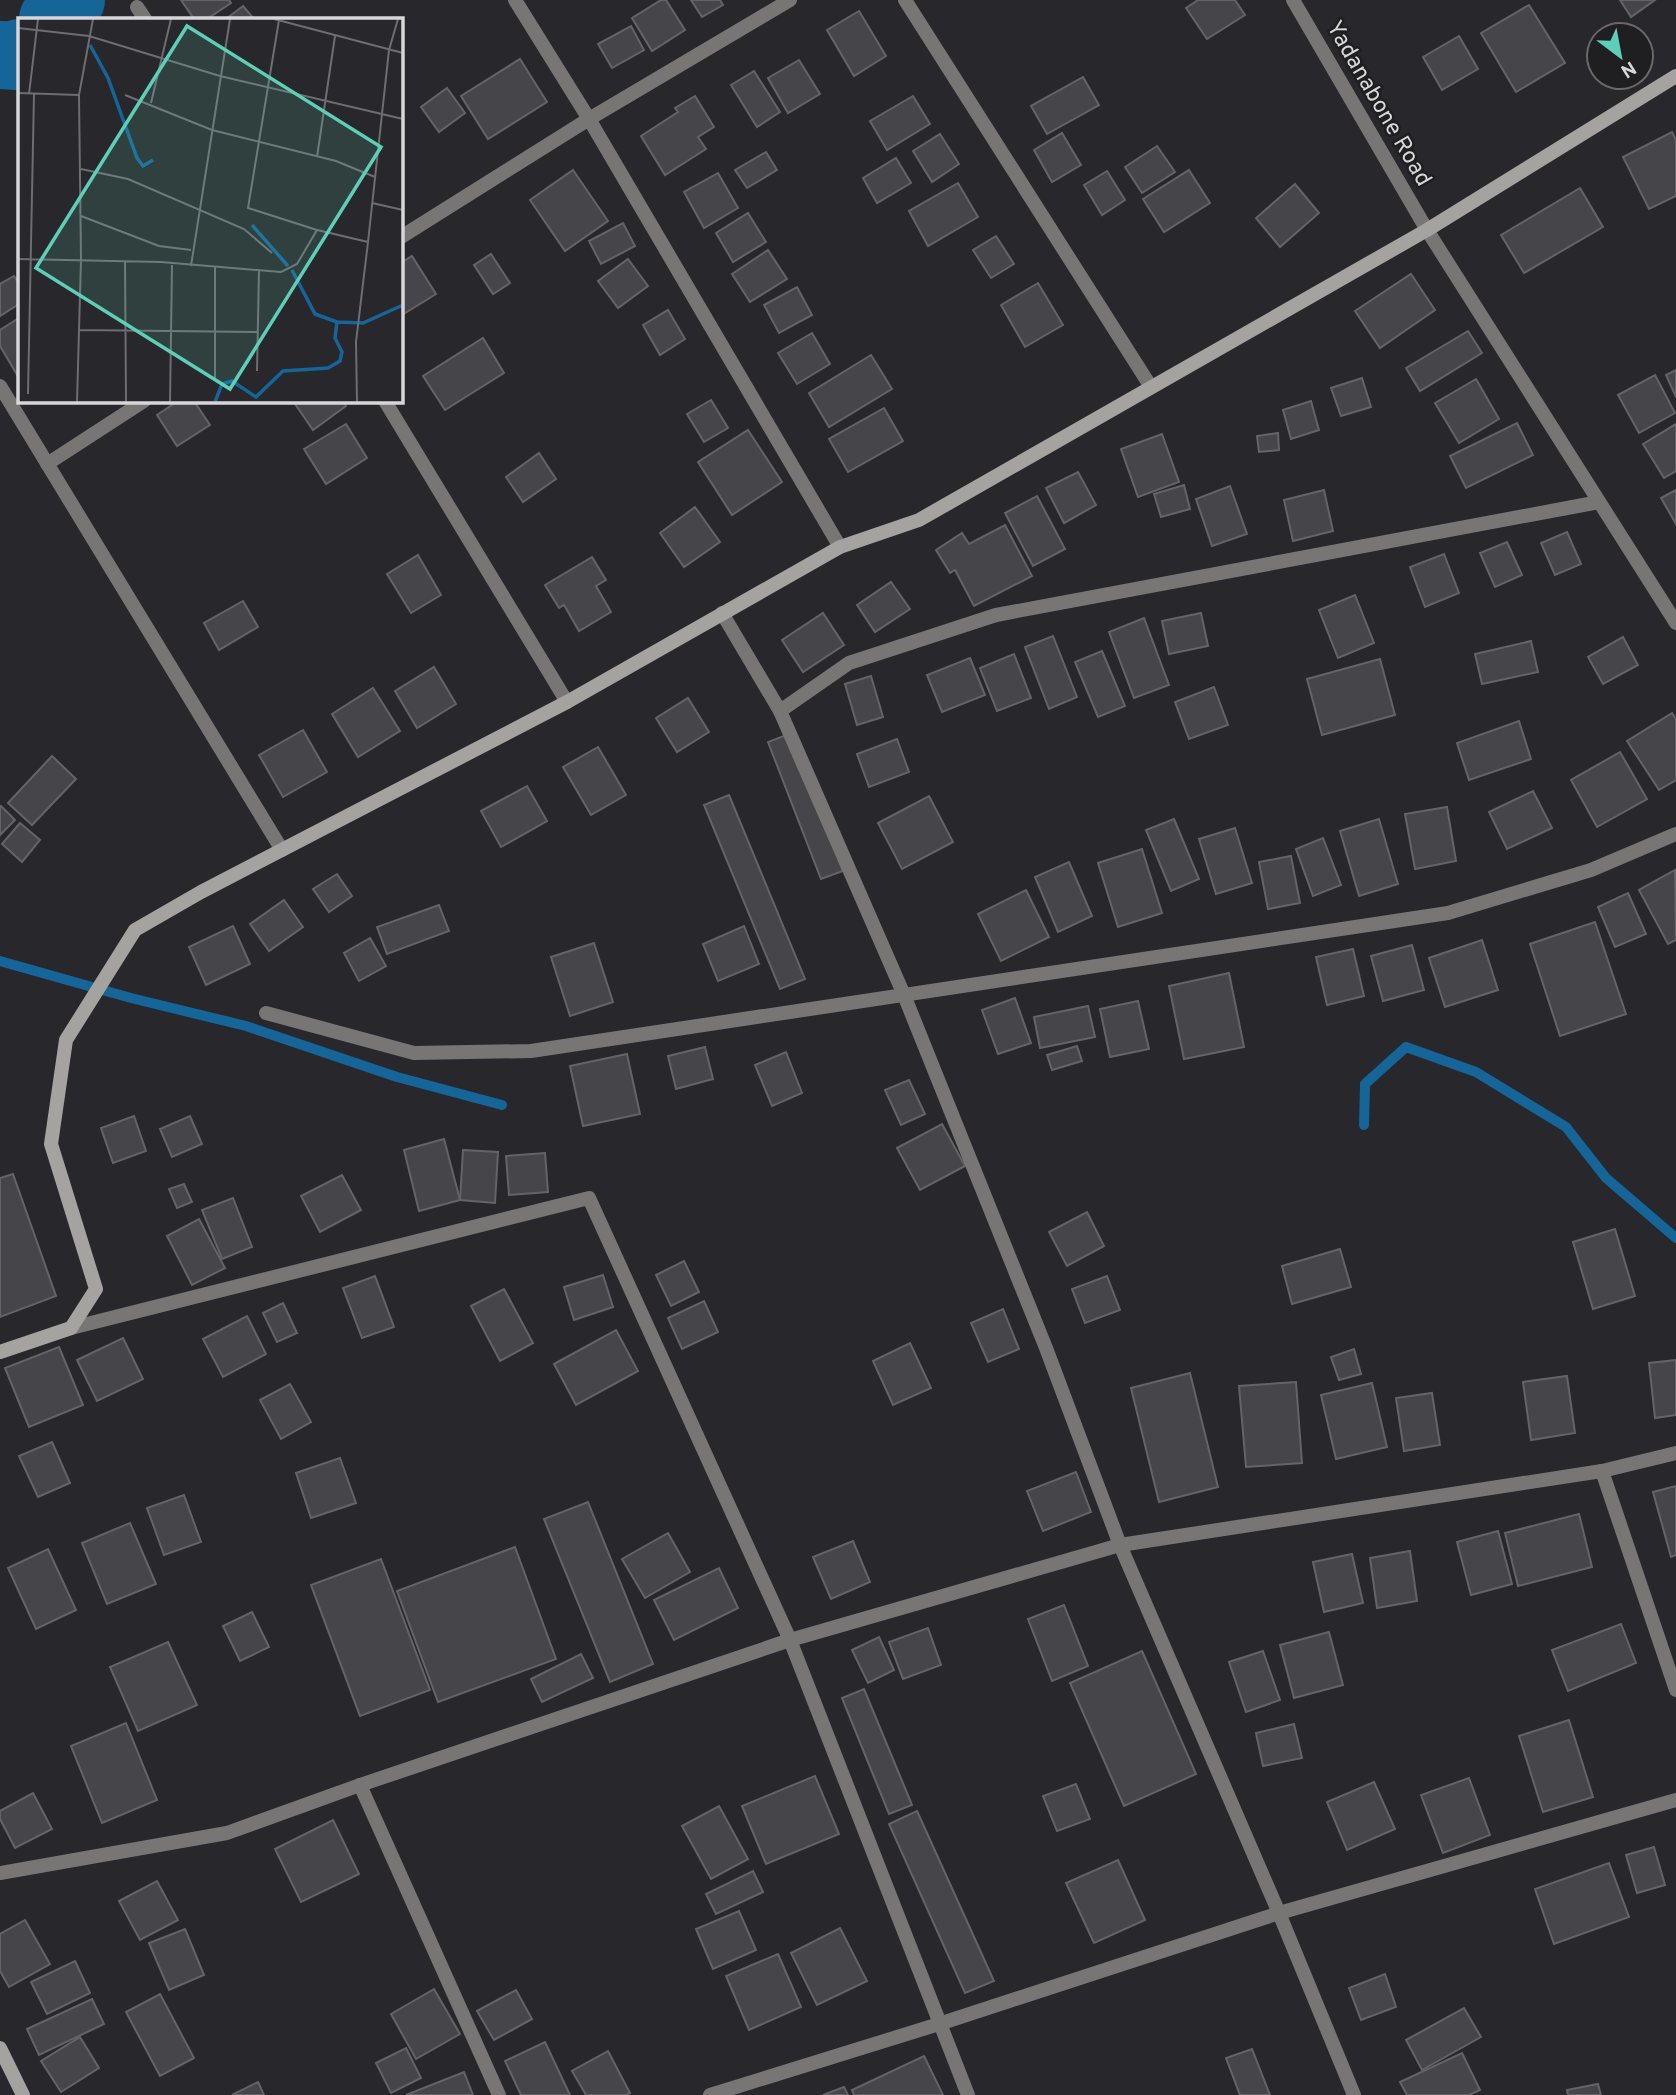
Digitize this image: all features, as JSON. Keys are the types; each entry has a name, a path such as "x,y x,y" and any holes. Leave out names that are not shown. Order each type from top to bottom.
{"street":[{"path":"515,0 589,119 840,547"},
{"path":"402,236 589,119 790,0"},
{"path":"905,0 1151,387"},
{"name":"Yadanabone Road","path":"1293,0 1427,230 1676,623"},
{"path":"71,1328 96,1289 51,1144 65,1040 135,930 282,850 567,702 840,547 919,520 1427,230 1676,76"},
{"path":"0,386 282,850"},
{"path":"47,464 142,402"},
{"path":"386,402 567,702"},
{"path":"780,711 849,663 996,615 1599,502"},
{"path":"722,613 780,711 904,995 1046,1348 1120,1545 1279,1913 1354,2095"},
{"path":"266,1013 414,1053 531,1051 1448,914 1591,870 1676,834"},
{"path":"0,1352 71,1328 589,1198 789,1640 968,2095"},
{"path":"0,1873 227,1833 359,1785 789,1640 1120,1545 1602,1471 1676,1453"},
{"path":"1602,1471 1676,1690"},
{"path":"359,1785 499,2095"},
{"path":"710,2095 939,2024 1279,1913 1676,1800"},
{"path":"0,2048 23,2095"}],"building":[{"path":"181,0 229,0 231,3 208,18 193,18"},
{"path":"661,0 666,0 685,30 652,51 632,18"},
{"path":"691,0 720,0 723,5 702,17"},
{"path":"1198,0 1235,0 1245,15 1207,39 1186,8"},
{"path":"1620,0 1655,0 1631,17"},
{"path":"1529,5 1565,63 1516,92 1481,33"},
{"path":"243,6 253,18 227,18"},
{"path":"859,11 886,56 854,76 827,30"},
{"path":"631,26 644,50 612,68 598,44"},
{"path":"1459,36 1478,69 1442,90 1423,57"},
{"path":"520,59 547,102 488,139 461,96"},
{"path":"799,60 820,94 788,113 768,78"},
{"path":"754,71 780,112 757,127 731,85"},
{"path":"1083,77 1099,105 1047,134 1031,106"},
{"path":"447,88 465,113 439,132 421,107"},
{"path":"695,96 714,127 698,137 706,149 665,175 641,136 678,112 675,108"},
{"path":"913,96 930,124 887,150 870,121"},
{"path":"1672,132 1676,140 1676,196 1649,209 1623,157"},
{"path":"1062,133 1081,165 1052,182 1034,150"},
{"path":"940,134 959,164 932,182 913,151"},
{"path":"1157,146 1175,172 1142,193 1125,167"},
{"path":"766,152 777,170 747,188 735,170"},
{"path":"896,158 911,183 877,203 863,178"},
{"path":"573,170 608,221 565,251 530,200"},
{"path":"1189,170 1210,203 1164,232 1143,199"},
{"path":"1107,171 1125,200 1102,215 1084,185"},
{"path":"718,173 738,208 704,228 684,192"},
{"path":"958,183 978,217 928,246 909,211"},
{"path":"1295,184 1319,213 1280,247 1256,218"},
{"path":"1580,188 1603,227 1524,273 1501,235"},
{"path":"748,213 766,242 733,262 716,233"},
{"path":"623,223 635,246 601,264 589,241"},
{"path":"996,236 1014,264 991,278 973,250"},
{"path":"768,250 787,279 750,302 732,274"},
{"path":"491,254 510,283 493,294 474,265"},
{"path":"412,256 436,294 402,315 402,262"},
{"path":"628,259 648,286 618,308 598,281"},
{"path":"1411,274 1435,310 1380,348 1355,311"},
{"path":"14,276 18,282 18,305 0,316 0,284"},
{"path":"1038,283 1063,325 1025,347 1001,305"},
{"path":"797,287 812,315 779,333 764,305"},
{"path":"668,310 685,339 660,355 643,325"},
{"path":"18,319 18,376 0,346 0,330"},
{"path":"1468,331 1482,353 1420,391 1406,368"},
{"path":"812,333 830,364 797,384 778,353"},
{"path":"483,338 504,373 445,410 423,376"},
{"path":"871,355 892,389 829,427 809,393"},
{"path":"1676,370 1676,397 1666,375"},
{"path":"1655,375 1675,413 1639,433 1618,395"},
{"path":"1362,378 1371,407 1341,416 1331,388"},
{"path":"1476,379 1499,419 1459,443 1435,403"},
{"path":"711,400 728,428 704,442 687,414"},
{"path":"1311,401 1319,430 1291,439 1283,410"},
{"path":"176,402 195,402 210,425 177,446 157,415"},
{"path":"294,402 344,402 346,406 313,430"},
{"path":"884,408 903,441 848,472 829,439"},
{"path":"1517,423 1533,455 1466,488 1450,456"},
{"path":"346,424 367,458 326,484 304,449"},
{"path":"1676,424 1676,471 1664,478 1643,444"},
{"path":"748,430 782,482 732,515 698,462"},
{"path":"1278,433 1279,450 1259,452 1257,436"},
{"path":"1162,434 1179,482 1138,497 1121,449"},
{"path":"539,453 556,479 523,502 506,477"},
{"path":"1078,472 1096,505 1064,523 1046,488"},
{"path":"1184,485 1190,509 1161,517 1154,494"},
{"path":"1230,486 1247,534 1212,546 1196,499"},
{"path":"1324,490 1333,531 1293,541 1284,500"},
{"path":"1676,490 1676,524 1661,498"},
{"path":"1037,496 1065,549 1033,566 1005,513"},
{"path":"695,507 720,542 684,567 660,533"},
{"path":"1005,525 1032,576 974,606 955,570 950,573 936,550 962,533 969,544"},
{"path":"1567,532 1581,564 1555,575 1541,543"},
{"path":"1507,542 1522,575 1495,587 1480,553"},
{"path":"1444,554 1459,593 1425,607 1410,567"},
{"path":"418,555 441,595 411,613 387,574"},
{"path":"592,557 606,580 596,586 611,612 579,631 564,605 559,608 545,585"},
{"path":"891,582 910,609 875,632 857,605"},
{"path":"1355,595 1374,643 1338,658 1319,610"},
{"path":"243,601 258,627 219,650 204,623"},
{"path":"823,613 844,645 803,672 782,640"},
{"path":"1201,613 1208,646 1169,654 1162,621"},
{"path":"1144,618 1169,685 1134,698 1109,632"},
{"path":"1053,636 1077,697 1049,709 1025,647"},
{"path":"1623,637 1638,665 1603,684 1588,657"},
{"path":"1531,641 1538,672 1482,684 1475,654"},
{"path":"1102,651 1125,706 1098,717 1075,662"},
{"path":"1014,654 1031,698 997,711 980,668"},
{"path":"970,658 985,695 942,712 927,675"},
{"path":"1380,659 1395,715 1322,735 1307,679"},
{"path":"434,667 456,704 417,728 395,691"},
{"path":"871,676 883,717 857,725 845,684"},
{"path":"1214,687 1228,725 1189,739 1175,702"},
{"path":"373,688 400,731 358,757 332,714"},
{"path":"688,698 709,732 677,752 656,718"},
{"path":"1672,713 1676,719 1676,780 1659,790 1627,741"},
{"path":"1519,721 1531,759 1469,780 1457,743"},
{"path":"303,730 327,772 283,797 259,755"},
{"path":"789,734 843,871 821,879 768,742"},
{"path":"897,739 909,772 869,787 857,754"},
{"path":"598,747 626,795 591,815 563,767"},
{"path":"1620,752 1647,799 1597,827 1571,780"},
{"path":"52,756 76,779 32,825 8,803"},
{"path":"527,786 547,821 501,847 481,811"},
{"path":"1533,791 1552,828 1507,849 1489,812"},
{"path":"729,795 805,979 780,989 704,805"},
{"path":"929,796 953,842 902,869 878,823"},
{"path":"0,807 15,820 0,835"},
{"path":"1447,807 1456,861 1415,869 1405,814"},
{"path":"1174,819 1199,879 1171,891 1146,830"},
{"path":"1379,819 1398,884 1359,896 1340,831"},
{"path":"20,823 40,840 22,862 2,844"},
{"path":"1235,828 1252,883 1216,894 1199,839"},
{"path":"1323,838 1341,885 1313,896 1296,849"},
{"path":"1142,849 1162,913 1118,927 1098,863"},
{"path":"1291,856 1300,903 1268,909 1259,862"},
{"path":"1069,862 1092,916 1058,932 1035,877"},
{"path":"1675,870 1676,940 1668,944 1639,890"},
{"path":"337,874 352,896 329,912 313,889"},
{"path":"1026,890 1049,937 1001,961 978,914"},
{"path":"1628,893 1646,934 1615,947 1598,907"},
{"path":"284,900 303,927 269,951 250,924"},
{"path":"439,905 449,931 387,954 377,927"},
{"path":"1595,922 1626,1014 1560,1036 1530,944"},
{"path":"233,926 250,964 206,985 189,947"},
{"path":"744,926 759,964 718,981 703,944"},
{"path":"370,938 386,966 359,981 344,953"},
{"path":"1482,940 1498,990 1445,1007 1429,958"},
{"path":"594,943 613,1002 570,1016 551,957"},
{"path":"1412,945 1424,990 1383,1001 1371,956"},
{"path":"1353,949 1364,996 1327,1005 1316,957"},
{"path":"1229,973 1244,1047 1184,1059 1169,986"},
{"path":"1015,998 1031,1043 998,1054 982,1010"},
{"path":"1138,1001 1149,1049 1110,1057 1100,1009"},
{"path":"1088,1006 1095,1037 1040,1048 1034,1017"},
{"path":"1077,1046 1082,1061 1052,1070 1047,1055"},
{"path":"705,1047 713,1079 676,1089 668,1056"},
{"path":"786,1052 802,1093 772,1106 755,1065"},
{"path":"627,1054 640,1114 583,1126 570,1066"},
{"path":"909,1080 925,1114 901,1125 885,1090"},
{"path":"134,1116 146,1151 113,1163 101,1128"},
{"path":"190,1116 202,1144 172,1157 160,1129"},
{"path":"942,1124 965,1166 920,1190 897,1148"},
{"path":"444,1139 460,1200 419,1211 404,1150"},
{"path":"463,1150 498,1152 495,1203 460,1200"},
{"path":"545,1153 548,1192 509,1195 506,1156"},
{"path":"13,1174 56,1296 0,1317 0,1178"},
{"path":"342,1175 361,1210 320,1232 301,1196"},
{"path":"184,1184 192,1202 177,1208 169,1189"},
{"path":"233,1198 252,1247 222,1259 202,1210"},
{"path":"1087,1212 1104,1246 1067,1266 1049,1232"},
{"path":"199,1219 225,1268 192,1285 167,1236"},
{"path":"1615,1229 1635,1296 1593,1309 1573,1242"},
{"path":"1340,1249 1351,1287 1292,1304 1282,1266"},
{"path":"684,1261 699,1292 671,1306 656,1275"},
{"path":"603,1275 613,1307 574,1320 564,1287"},
{"path":"375,1276 394,1327 362,1338 343,1288"},
{"path":"1107,1276 1120,1310 1085,1323 1072,1289"},
{"path":"504,1289 533,1343 500,1361 471,1306"},
{"path":"704,1301 718,1332 682,1349 668,1318"},
{"path":"283,1303 297,1333 277,1342 263,1313"},
{"path":"1003,1309 1019,1349 988,1362 971,1323"},
{"path":"247,1316 266,1354 223,1377 203,1339"},
{"path":"616,1330 638,1371 576,1405 554,1364"},
{"path":"123,1338 143,1379 97,1401 77,1360"},
{"path":"910,1343 931,1388 893,1405 873,1361"},
{"path":"59,1347 83,1405 29,1427 5,1368"},
{"path":"1354,1349 1361,1374 1339,1380 1331,1357"},
{"path":"1676,1360 1676,1415 1655,1418 1649,1363"},
{"path":"1190,1373 1218,1487 1159,1502 1131,1388"},
{"path":"1567,1376 1575,1433 1531,1440 1523,1382"},
{"path":"1296,1382 1302,1463 1246,1467 1239,1386"},
{"path":"1372,1383 1387,1447 1336,1459 1321,1395"},
{"path":"290,1384 311,1422 281,1439 260,1400"},
{"path":"1432,1393 1440,1445 1404,1451 1396,1398"},
{"path":"52,1442 70,1483 38,1497 19,1456"},
{"path":"340,1458 356,1503 311,1518 296,1473"},
{"path":"1076,1472 1091,1512 1043,1531 1027,1491"},
{"path":"1676,1486 1676,1555 1671,1557 1653,1492"},
{"path":"184,1495 201,1542 164,1555 147,1508"},
{"path":"588,1502 653,1664 610,1682 544,1519"},
{"path":"1579,1514 1592,1567 1518,1586 1505,1533"},
{"path":"130,1523 156,1584 107,1604 82,1543"},
{"path":"1498,1531 1512,1584 1471,1595 1457,1542"},
{"path":"668,1533 690,1572 645,1598 622,1559"},
{"path":"853,1541 870,1582 831,1599 813,1557"},
{"path":"515,1547 556,1659 438,1702 397,1591"},
{"path":"48,1549 76,1610 36,1629 8,1568"},
{"path":"1410,1551 1417,1601 1377,1608 1370,1558"},
{"path":"1352,1554 1363,1603 1324,1612 1313,1562"},
{"path":"381,1559 430,1690 360,1716 311,1585"},
{"path":"719,1568 738,1608 674,1640 654,1600"},
{"path":"1064,1605 1088,1666 1052,1681 1028,1619"},
{"path":"252,1612 269,1647 240,1661 223,1626"},
{"path":"1621,1624 1636,1663 1568,1691 1552,1650"},
{"path":"928,1628 941,1665 903,1679 889,1642"},
{"path":"1329,1632 1343,1685 1294,1698 1280,1645"},
{"path":"879,1637 894,1670 868,1683 852,1650"},
{"path":"168,1642 197,1705 138,1731 110,1667"},
{"path":"1142,1651 1196,1774 1124,1806 1070,1683"},
{"path":"1263,1651 1280,1700 1246,1712 1229,1662"},
{"path":"581,1654 593,1678 542,1702 531,1679"},
{"path":"864,1689 912,1805 889,1814 842,1698"},
{"path":"1569,1720 1593,1797 1543,1812 1519,1736"},
{"path":"126,1723 157,1800 102,1823 71,1746"},
{"path":"1294,1724 1302,1758 1263,1766 1256,1733"},
{"path":"815,1776 839,1834 766,1864 742,1806"},
{"path":"1469,1778 1490,1835 1443,1853 1421,1795"},
{"path":"1374,1782 1395,1829 1347,1850 1327,1802"},
{"path":"1076,1784 1090,1819 1057,1831 1043,1796"},
{"path":"33,1793 52,1829 15,1848 0,1819 0,1811"},
{"path":"719,1806 748,1859 711,1879 682,1826"},
{"path":"917,1811 994,1981 965,1993 889,1824"},
{"path":"333,1820 359,1874 301,1902 275,1849"},
{"path":"1654,1847 1665,1885 1637,1893 1626,1855"},
{"path":"1118,1860 1145,1920 1094,1943 1066,1883"},
{"path":"1609,1863 1629,1917 1554,1944 1535,1889"},
{"path":"753,1871 763,1892 716,1914 706,1894"},
{"path":"157,1881 178,1920 140,1940 119,1901"},
{"path":"739,1911 756,1950 713,1969 696,1929"},
{"path":"25,1920 50,1964 9,1987 0,1971 0,1934"},
{"path":"840,1928 867,1981 817,2005 791,1953"},
{"path":"185,1929 204,1975 169,1990 149,1943"},
{"path":"778,1954 801,2007 749,2030 726,1976"},
{"path":"75,1961 90,1993 47,2014 31,1982"},
{"path":"1385,1974 1396,2007 1361,2020 1349,1988"},
{"path":"434,1989 460,2034 416,2059 391,2014"},
{"path":"516,1990 532,2019 494,2040 477,2011"},
{"path":"160,1994 194,2058 160,2076 126,2012"},
{"path":"92,1999 104,2024 39,2055 27,2029"},
{"path":"1464,2008 1481,2037 1422,2070 1406,2040"},
{"path":"80,2037 99,2068 61,2092 41,2061"},
{"path":"545,2042 570,2095 521,2095 505,2061"},
{"path":"406,2048 421,2078 391,2093 376,2063"},
{"path":"1252,2049 1270,2095 1240,2095 1226,2058"},
{"path":"608,2051 630,2093 586,2095 572,2071"},
{"path":"1462,2053 1480,2090 1469,2095 1407,2095 1400,2082"},
{"path":"924,2056 943,2095 854,2095 852,2090"},
{"path":"464,2072 473,2095 406,2095"},
{"path":"258,2082 264,2095 232,2095"},
{"path":"1598,2084 1601,2095 1568,2095 1567,2090"},
{"path":"844,2087 848,2095 823,2095"}],"waterway":[{"path":"54,18 71,0"},
{"path":"0,55 18,54"},
{"path":"0,961 131,998 246,1026 397,1077 502,1105"},
{"path":"1364,1125 1365,1084 1406,1047 1476,1072 1566,1127 1606,1178 1676,1238"}]}
